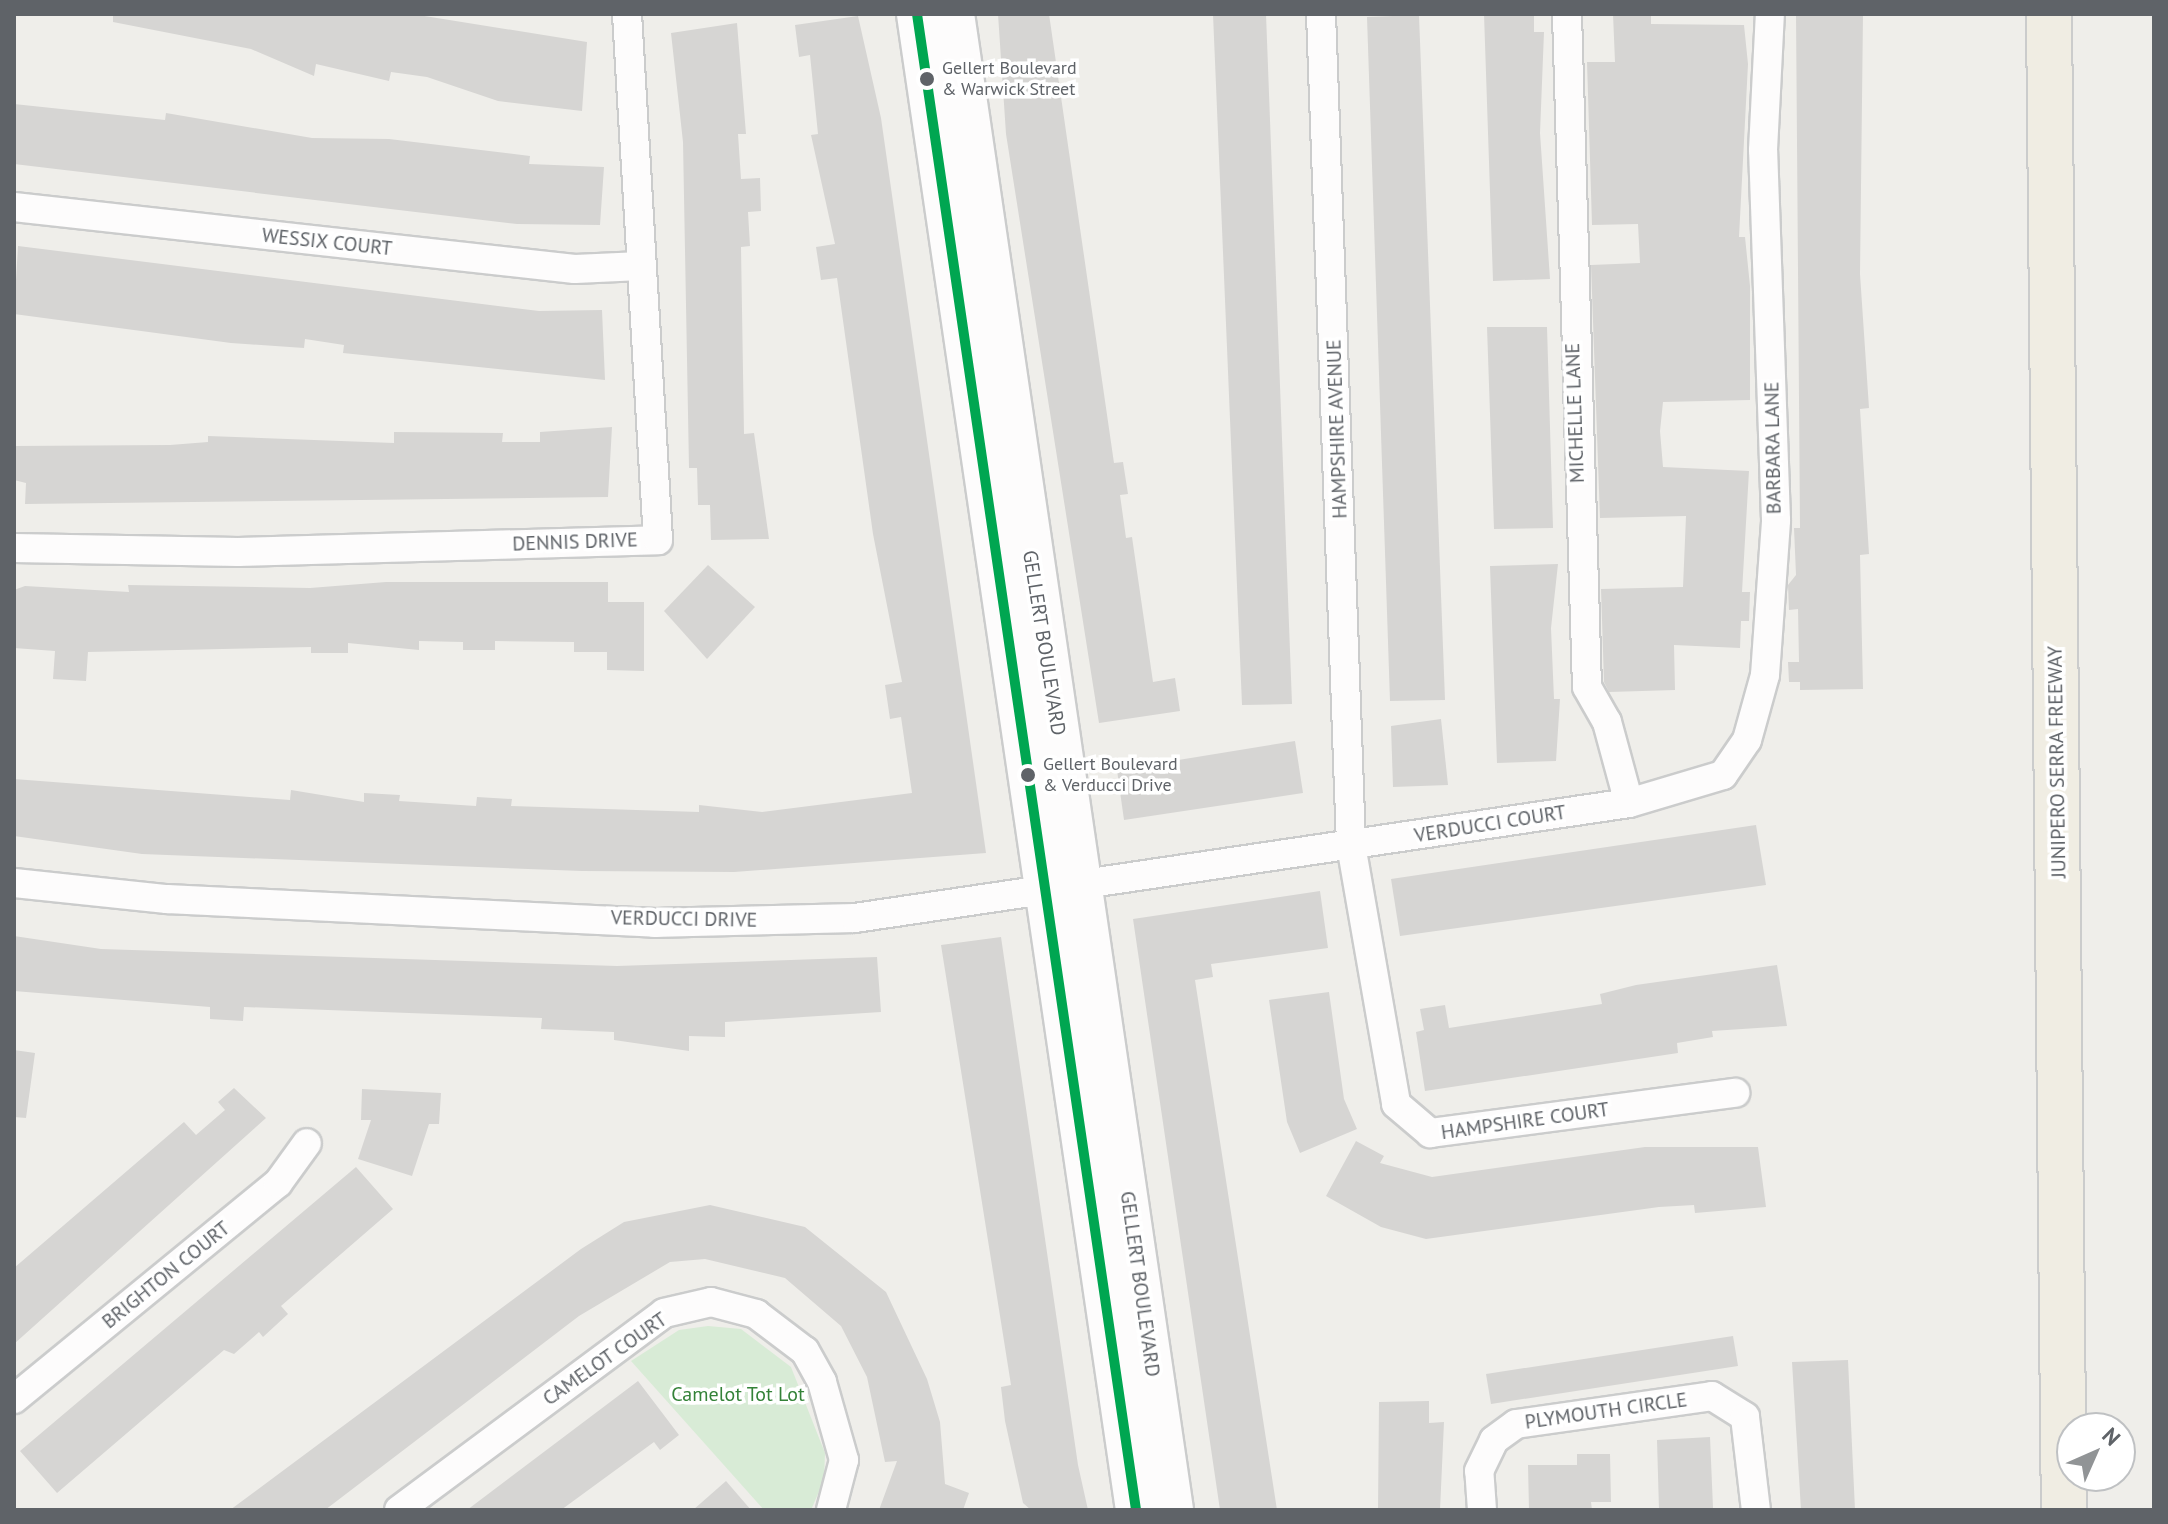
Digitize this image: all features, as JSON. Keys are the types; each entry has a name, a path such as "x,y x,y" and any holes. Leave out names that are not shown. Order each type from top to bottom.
{"highway":[{"name":"JUNIPERO SERRA FREEWAY","path":"2049,14 2064,1510"}],"main road":[{"name":"GELLERT BOULEVARD","path":"917,14 1063,887 1173,1510"},
{"name":"GELLERT BOULEVARD","path":"954,14 1063,887 1136,1510"}],"street":[{"name":"DENNIS DRIVE","path":"14,548 238,552 658,540 627,14"},
{"name":"HAMPSHIRE AVENUE","path":"1321,14 1351,845"},
{"name":"MICHELLE LANE","path":"1567,14 1587,687 1607,722 1629,803"},
{"name":"BARBARA LANE","path":"1629,803 1723,775 1747,740 1765,675 1776,520 1763,150 1770,14"},
{"name":"WESSIX COURT","path":"14,207 575,269 641,266"},
{"name":"VERDUCCI COURT","path":"1351,845 1629,803"},
{"name":"VERDUCCI DRIVE","path":"14,883 138,897 655,923 855,918 1351,845"},
{"name":"HAMPSHIRE COURT","path":"1351,845 1396,1104 1408,1119 1430,1133 1735,1093"},
{"name":"BRIGHTON COURT","path":"14,1399 278,1183 307,1143"},
{"name":"CAMELOT COURT","path":"399,1510 664,1313 711,1302 756,1314 811,1361 844,1460 831,1510"},
{"name":"PLYMOUTH CIRCLE","path":"1482,1510 1479,1471 1494,1440 1516,1424 1712,1396 1745,1417 1756,1510"}],"green space":[{"name":"Camelot Tot Lot","path":"708,1326 741,1329 791,1367 825,1453 824,1480 811,1510 764,1510 631,1361 679,1330"}],"building":[{"path":"113,14 412,14 587,42 582,111 498,101 427,77 391,72 389,81 316,64 314,76 251,49 113,22"},
{"path":"998,14 1049,14 1114,463 1123,462 1128,494 1120,495 1126,538 1132,537 1153,682 1175,678 1180,711 1099,723 1006,134"},
{"path":"1213,14 1266,14 1292,704 1242,705"},
{"path":"1484,14 1534,14 1534,32 1544,32 1540,133 1550,279 1493,281"},
{"path":"1613,14 1651,14 1651,24 1744,25 1748,64 1739,237 1745,237 1750,286 1750,400 1663,402 1660,431 1663,467 1749,471 1742,592 1750,592 1749,621 1741,621 1740,648 1674,645 1675,690 1609,692 1604,682 1601,589 1683,587 1686,516 1600,518 1591,265 1640,263 1638,224 1592,225 1587,62 1615,62"},
{"path":"1796,14 1863,14 1860,274 1869,408 1860,409 1869,554 1860,555 1863,689 1800,690 1800,682 1789,682 1788,662 1799,662 1798,609 1789,610 1788,585 1796,575 1794,528 1800,528"},
{"path":"1419,15 1445,700 1390,701 1367,17"},
{"path":"858,16 881,118 986,853 734,872 582,871 142,854 14,836 14,779 290,800 291,790 364,802 364,793 400,795 399,801 476,806 477,797 512,799 511,806 699,812 699,805 762,812 912,793 901,717 890,719 885,685 902,682 873,534 837,278 821,280 816,247 835,244 811,135 818,134 810,55 799,57 795,25"},
{"path":"737,23 746,134 738,134 741,179 760,178 761,211 748,212 750,246 741,247 744,434 754,433 769,539 711,540 710,505 698,505 697,468 689,468 683,142 671,33"},
{"path":"14,104 165,120 166,113 312,138 389,139 530,156 529,164 604,167 600,225 517,224 14,164"},
{"path":"18,246 539,311 602,310 605,380 343,353 344,345 305,339 304,348 231,343 14,314"},
{"path":"1487,327 1547,327 1553,528 1494,529"},
{"path":"612,427 608,497 25,504 26,483 14,480 14,446 170,445 208,442 208,436 394,443 394,432 503,433 502,442 540,442 540,432"},
{"path":"1558,564 1551,628 1554,699 1560,699 1556,761 1497,763 1490,566"},
{"path":"708,565 755,607 707,659 664,611"},
{"path":"386,582 608,582 608,602 644,602 644,671 607,670 607,652 574,652 574,642 495,641 495,650 463,650 463,642 419,641 419,650 348,643 348,653 311,653 311,647 88,652 86,681 53,679 55,651 14,648 14,590 25,586 129,592 128,585 310,588"},
{"path":"1441,719 1448,785 1393,787 1391,726"},
{"path":"1295,741 1303,793 1124,820 1117,770"},
{"path":"1756,825 1766,885 1400,936 1391,879"},
{"path":"1320,891 1328,948 1211,964 1213,977 1195,980 1277,1510 1220,1510 1133,919"},
{"path":"14,936 101,949 617,966 877,957 881,1012 725,1022 725,1037 689,1036 689,1051 614,1040 614,1032 541,1029 542,1018 244,1007 243,1021 210,1019 210,1007 14,991"},
{"path":"1001,937 1078,1465 1088,1510 1031,1510 1023,1503 1005,1421 1001,1387 1011,1385 941,945"},
{"path":"1777,965 1787,1026 1712,1031 1713,1037 1677,1043 1678,1053 1425,1091 1416,1032 1424,1030 1420,1009 1445,1005 1449,1028 1602,1004 1600,994 1636,985"},
{"path":"1329,992 1344,1099 1357,1129 1300,1153 1287,1122 1269,1000"},
{"path":"14,1050 35,1053 26,1118 14,1117"},
{"path":"234,1088 266,1118 14,1344 14,1268 184,1122 196,1135 225,1110 218,1102"},
{"path":"362,1089 441,1093 439,1124 429,1124 412,1176 358,1159 371,1120 361,1120"},
{"path":"1356,1141 1384,1156 1380,1163 1432,1177 1645,1147 1758,1147 1766,1207 1695,1213 1694,1205 1659,1207 1426,1239 1381,1227 1326,1196"},
{"path":"356,1167 393,1209 281,1306 288,1314 263,1337 259,1332 234,1354 224,1350 57,1493 20,1451"},
{"path":"710,1205 805,1227 886,1292 927,1379 940,1422 945,1484 969,1493 963,1510 879,1510 897,1461 885,1462 867,1377 841,1326 785,1278 705,1259 670,1262 579,1316 325,1510 230,1510 581,1249 624,1222"},
{"path":"1733,1336 1738,1366 1491,1404 1486,1374"},
{"path":"1848,1360 1855,1510 1801,1510 1792,1362"},
{"path":"638,1381 679,1435 660,1450 654,1442 561,1510 467,1510"},
{"path":"1429,1401 1429,1423 1444,1422 1440,1510 1378,1510 1379,1402"},
{"path":"1710,1437 1713,1508 1659,1510 1657,1440"},
{"path":"1577,1454 1610,1454 1611,1502 1591,1502 1592,1510 1529,1510 1528,1465 1577,1465"},
{"path":"726,1481 751,1510 693,1510"}],"transit line":[{"path":"917,14 1136,1510"}],"place":[{"name":"Gellert Boulevard & Warwick Street","path":"927,79"},
{"name":"Gellert Boulevard & Verducci Drive","path":"1028,775"}]}
